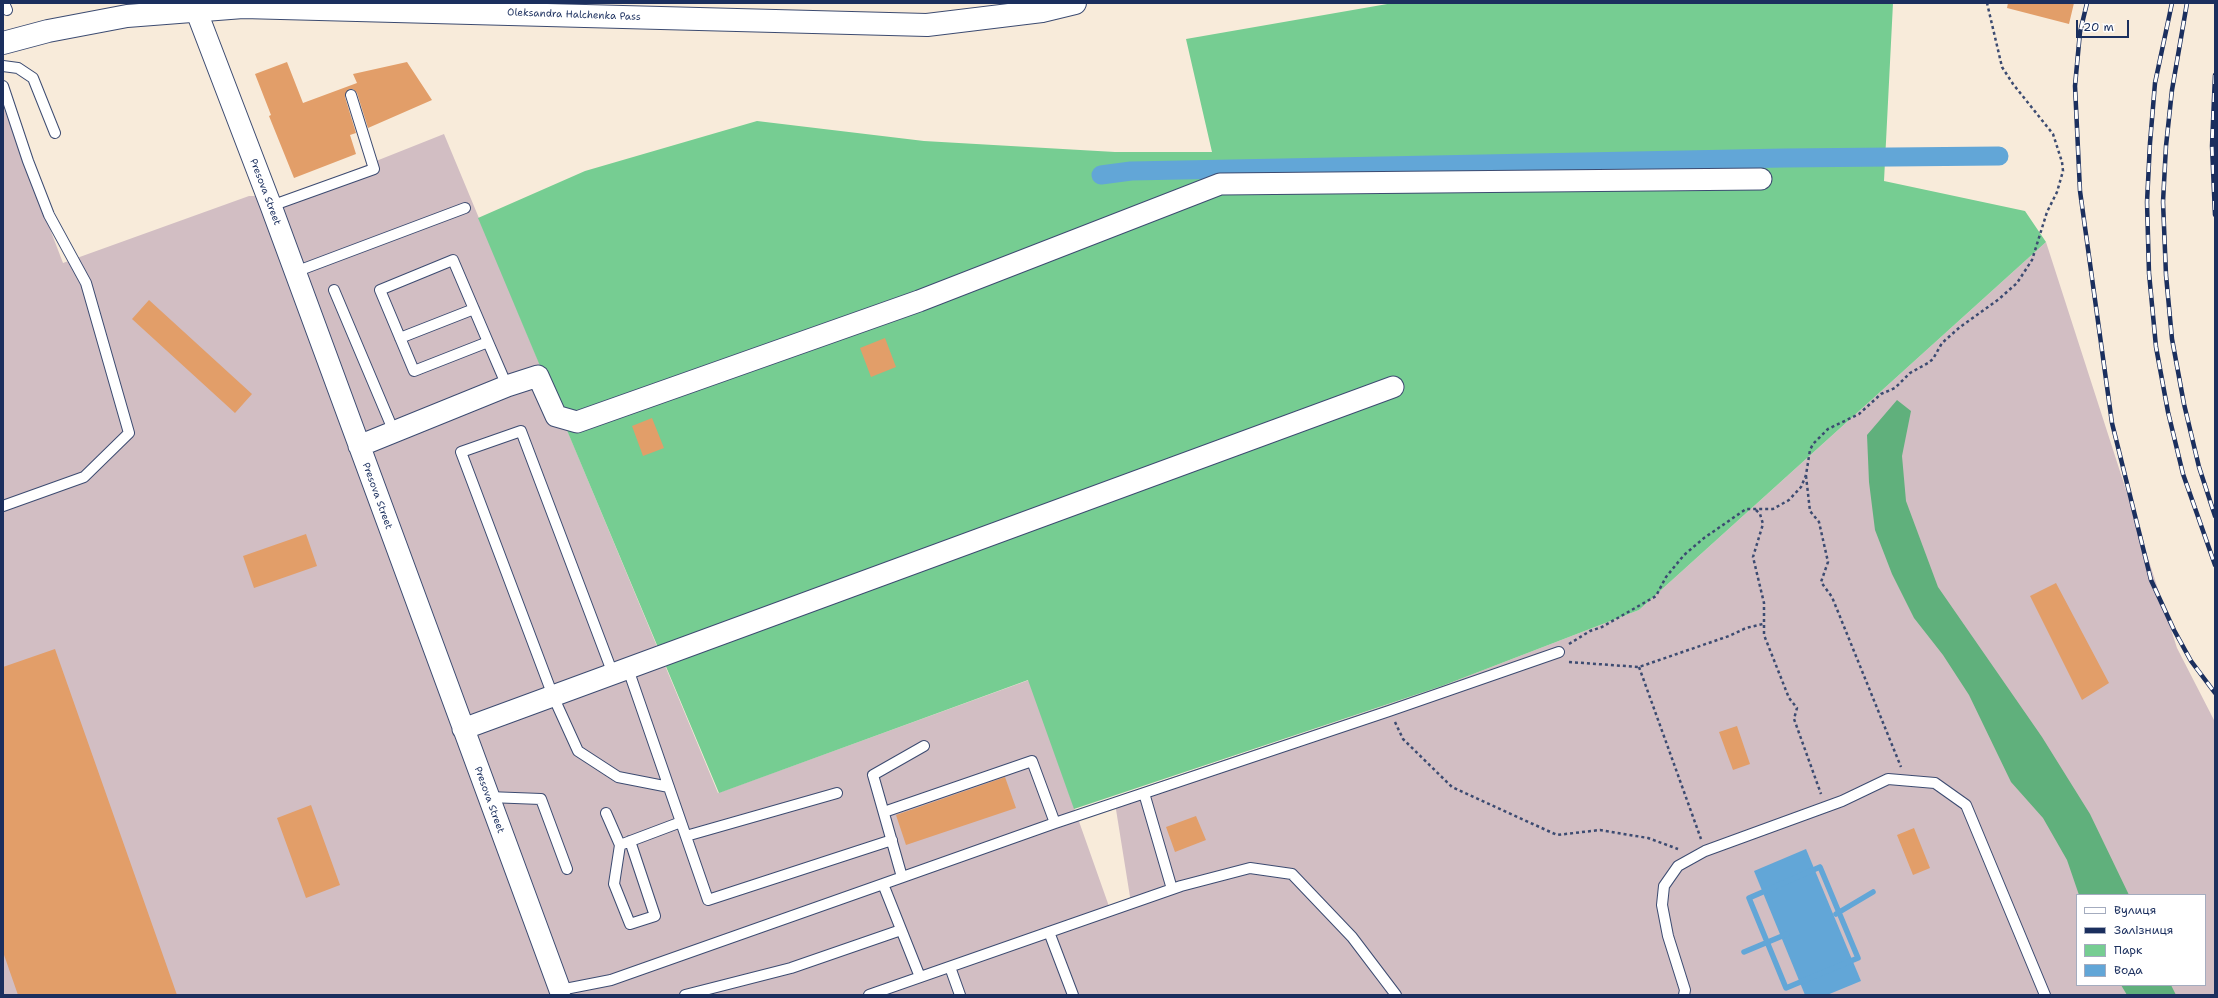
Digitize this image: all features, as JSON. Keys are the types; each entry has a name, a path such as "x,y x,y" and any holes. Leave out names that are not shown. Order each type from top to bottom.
{"main road":[{"name":"Oleksandra Halchenka Pass","path":"3,43 86,23 195,6 369,9 927,25 1042,11 1075,3"}],"street":[{"name":"Presova Street","path":"195,6 271,206 561,992"},
{"path":"359,446 507,386 538,376 556,416 578,422 919,301 1220,184 1761,179"},
{"path":"463,729 1393,387"}],"lane":[{"path":"3,66 18,68 33,78 56,133"},
{"path":"3,86 28,161 49,215 86,283 129,433 84,477 3,506"},
{"path":"271,206 374,169 351,95"},
{"path":"295,272 465,208"},
{"path":"488,342 414,371 380,290 453,260 507,386"},
{"path":"334,290 394,432"},
{"path":"400,338 474,308"},
{"path":"669,787 618,777 578,751 554,696 461,452 521,431 669,787 708,900 892,840"},
{"path":"561,992 611,980 1055,822 1389,711 1559,652"},
{"path":"902,877 874,775 924,746"},
{"path":"884,812 1032,761 1055,822"},
{"path":"1684,995 1685,990 1668,936 1662,905 1664,886 1678,866 1701,854 1825,807 1888,779 1935,783 1966,805 2045,995"},
{"path":"1144,793 1172,890"},
{"path":"686,836 837,794"},
{"path":"488,797 541,799 567,869"},
{"path":"606,813 625,843 655,916 630,924 614,884 625,843"},
{"path":"625,843 681,822"},
{"path":"869,995 1172,890 1250,868 1292,874 1352,937 1396,995"},
{"path":"883,884 920,977"},
{"path":"685,995 791,968 901,930"},
{"path":"1048,932 1073,995"},
{"path":"950,967 960,995"}],"path":[{"path":"1559,652 1571,641 1602,627 1656,596 1666,577 1684,555 1704,538 1746,509 1756,510 1773,508 1789,500 1801,487 1806,475 1810,450 1813,444 1828,429 1859,414 1880,394 1895,388 1910,373 1928,363 1942,344 1960,327 2000,299 2017,282 2032,260 2047,212 2057,192 2063,171 2062,162 2053,134 2022,96 2002,67 1987,3"},
{"path":"1806,475 1810,511 1819,522 1828,562 1821,582 1832,597 1906,781"},
{"path":"1756,510 1760,514 1763,524 1753,557 1764,603 1764,635 1789,698 1797,708 1794,719 1825,807"},
{"path":"1537,660 1639,667 1729,636 1746,628 1763,624"},
{"path":"1639,667 1701,854"},
{"path":"1389,711 1403,739 1452,788 1557,835 1600,830 1648,838 1701,854"}],"shaded area":[{"path":"3,106 63,263 249,196 288,196 444,134 718,793 1029,680 1111,912 1131,903 1114,797 1442,686 1639,610 2046,242 2177,648 2215,722 2215,995 3,995"}],"green space":[{"path":"1393,3 1893,3 1884,181 2025,211 2046,242 1639,610 1442,686 1074,809 1028,680 719,793 478,218 585,171 757,121 924,141 1115,152 1212,152 1186,39"},
{"path":"1897,400 1911,411 1902,456 1906,501 1938,587 2042,737 2090,814 2129,894 2079,894 2067,860 2043,818 2011,782 1969,695 1943,655 1914,618 1892,574 1875,530 1869,482 1867,435"},
{"path":"2122,986 2172,986 2176,995 2127,995"}],"water":[{"path":"1806,849 1861,981 1827,995 1805,995 1754,871"}],"building":[{"path":"2008,3 2074,3 2069,24 2007,8"},
{"path":"287,62 303,103 357,83 353,74 407,62 432,100 368,128 357,93 353,89 349,89 345,97 356,133 350,135 356,154 294,178 269,116 271,115 255,74"},
{"path":"149,300 252,394 235,413 132,319"},
{"path":"885,338 896,367 871,377 860,348"},
{"path":"652,418 664,448 643,456 632,426"},
{"path":"306,534 317,566 254,588 243,556"},
{"path":"2056,583 2109,683 2082,700 2030,596"},
{"path":"55,649 177,995 18,995 3,952 3,667"},
{"path":"1737,726 1750,764 1733,770 1719,732"},
{"path":"1005,777 1016,808 906,845 896,815"},
{"path":"311,805 340,885 306,898 277,818"},
{"path":"1196,816 1206,840 1175,852 1166,827"},
{"path":"1914,828 1930,868 1913,875 1897,835"}],"waterway":[{"path":"1101,175 1131,171 1784,158 1999,156"},
{"path":"1820,867 1858,958 1786,988 1749,898 1820,867"},
{"path":"1836,914 1873,892"},
{"path":"1744,952 1787,934"}],"railway":[{"path":"2087,3 2080,32 2075,86 2080,191 2112,423 2151,580 2174,630 2191,661 2215,693"},
{"path":"2172,3 2155,83 2147,202 2149,273 2156,347 2168,412 2183,474 2215,565"},
{"path":"2187,3 2172,90 2166,146 2163,202 2166,275 2172,339 2184,404 2199,467 2215,516"},
{"path":"2215,75 2212,146 2215,215"}]}
